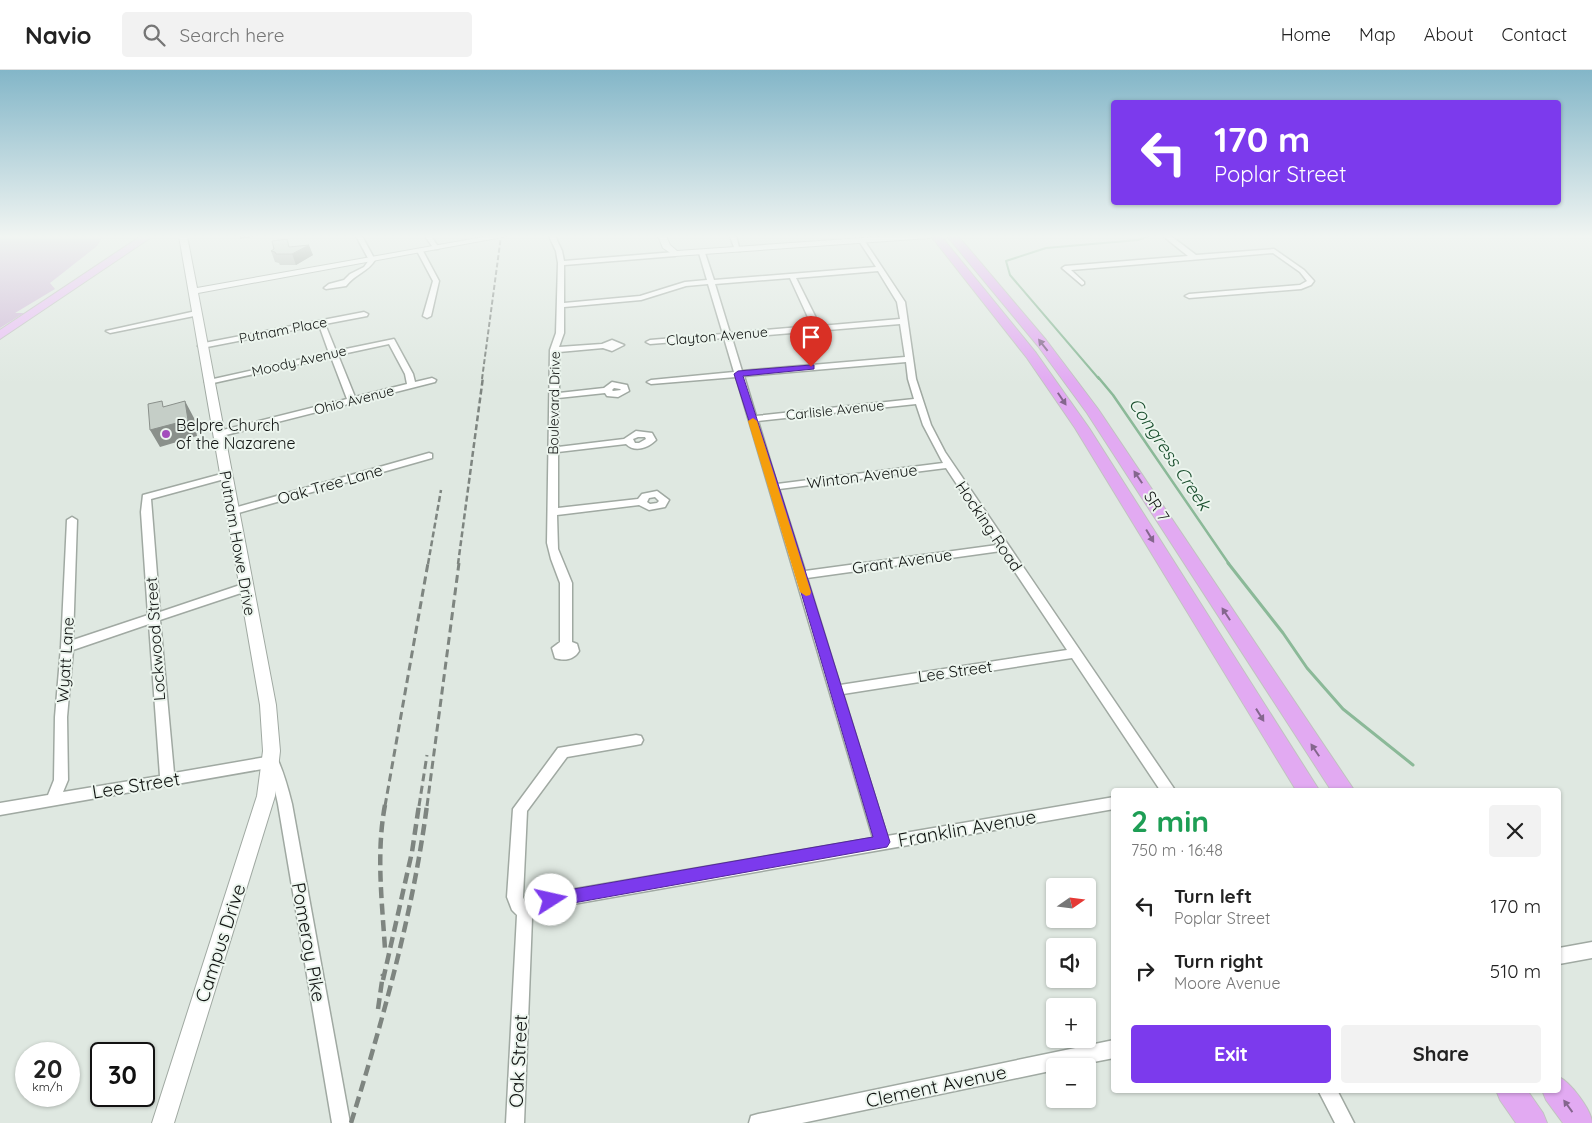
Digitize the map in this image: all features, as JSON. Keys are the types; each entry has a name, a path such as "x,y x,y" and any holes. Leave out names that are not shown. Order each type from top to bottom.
{"highway":[{"name":"SR 7","path":"975,285 1032,356 1082,428 1307,788"},
{"name":"SR 7","path":"993,285 1052,357 1119,449 1342,788"},
{"path":"1512,1093 1534,1123"},
{"path":"1558,1093 1580,1123"}],"main road":[{"path":"0,334 74,285"}],"street":[{"name":"Putnam Howe Drive","path":"191,285 268,705 273,748 272,762"},
{"path":"192,292 231,285"},
{"path":"427,316 435,285"},
{"name":"Boulevard Drive","path":"561,285 560,334 554,350 553,512 554,558 563,573 566,583 566,644"},
{"path":"561,305 633,299 650,296 679,285"},
{"path":"712,285 882,842"},
{"path":"796,285 817,328"},
{"name":"Hocking Road","path":"891,285 902,302 912,379 935,442 1167,788"},
{"path":"1189,296 1306,285"},
{"path":"110,331 196,313"},
{"name":"Putnam Place","path":"202,346 364,314"},
{"name":"Clayton Avenue","path":"650,342 904,321"},
{"path":"321,322 352,400"},
{"name":"Moody Avenue","path":"209,382 390,341 393,342 409,374 411,385"},
{"path":"554,350 604,346"},
{"path":"651,382 909,359"},
{"name":"Ohio Avenue","path":"218,434 432,380"},
{"path":"554,396 607,390"},
{"name":"Carlisle Avenue","path":"752,419 919,402"},
{"path":"553,450 628,441"},
{"name":"Oak Tree Lane","path":"232,512 429,456"},
{"name":"Winton Avenue","path":"774,487 949,465"},
{"name":"Lockwood Street","path":"165,780 167,776 146,497 225,476"},
{"path":"553,512 642,502"},
{"name":"Wyatt Lane","path":"53,799 61,780 61,717 72,520"},
{"name":"Grant Avenue","path":"800,575 1004,547"},
{"path":"66,647 246,588"},
{"name":"Lee Street","path":"836,691 1075,653"},
{"path":"526,912 517,905 515,897 520,809 563,752 636,740"},
{"name":"Lee Street","path":"0,809 272,762"},
{"name":"Campus Drive","path":"163,1123 266,796 272,762"},
{"name":"Pomeroy Pike","path":"272,762 279,777 285,804 341,1123"},
{"name":"Franklin Avenue","path":"526,912 535,903 1111,804"},
{"name":"Oak Street","path":"515,1123 526,912"},
{"path":"1561,956 1592,950"},
{"name":"Clement Avenue","path":"758,1123 1111,1050"},
{"path":"1329,1093 1345,1123"}],"shaded area":[{"path":"0,285 52,285 55,289 15,313 24,313 0,328"}],"building":[{"path":"162,401 163,407 185,401 188,420 150,430 148,404"}],"waterway":[{"name":"Congress Creek","path":"1019,285 1099,379"},
{"name":"Congress Creek","path":"1098,377 1113,395 1229,564"},
{"name":"Congress Creek","path":"1228,563 1283,633 1307,668 1343,709 1413,765"}],"railway":[{"path":"482,379 494,285"},
{"path":"458,564 483,377"},
{"path":"428,564 441,490"},
{"path":"385,806 428,563"},
{"path":"427,806 459,563"},
{"path":"419,806 427,755"},
{"path":"385,805 380,859 385,949"},
{"path":"383,980 412,852 419,805"},
{"path":"351,1123 396,966 414,886 427,805"},
{"path":"378,1009 383,974"}],"slow traffic":[{"path":"753,421 806,592"}],"place":[{"name":"Belpre Church of the Nazarene","path":"166,434"}],"route":[{"path":"551,900 882,842 738,374 811,367"}]}
